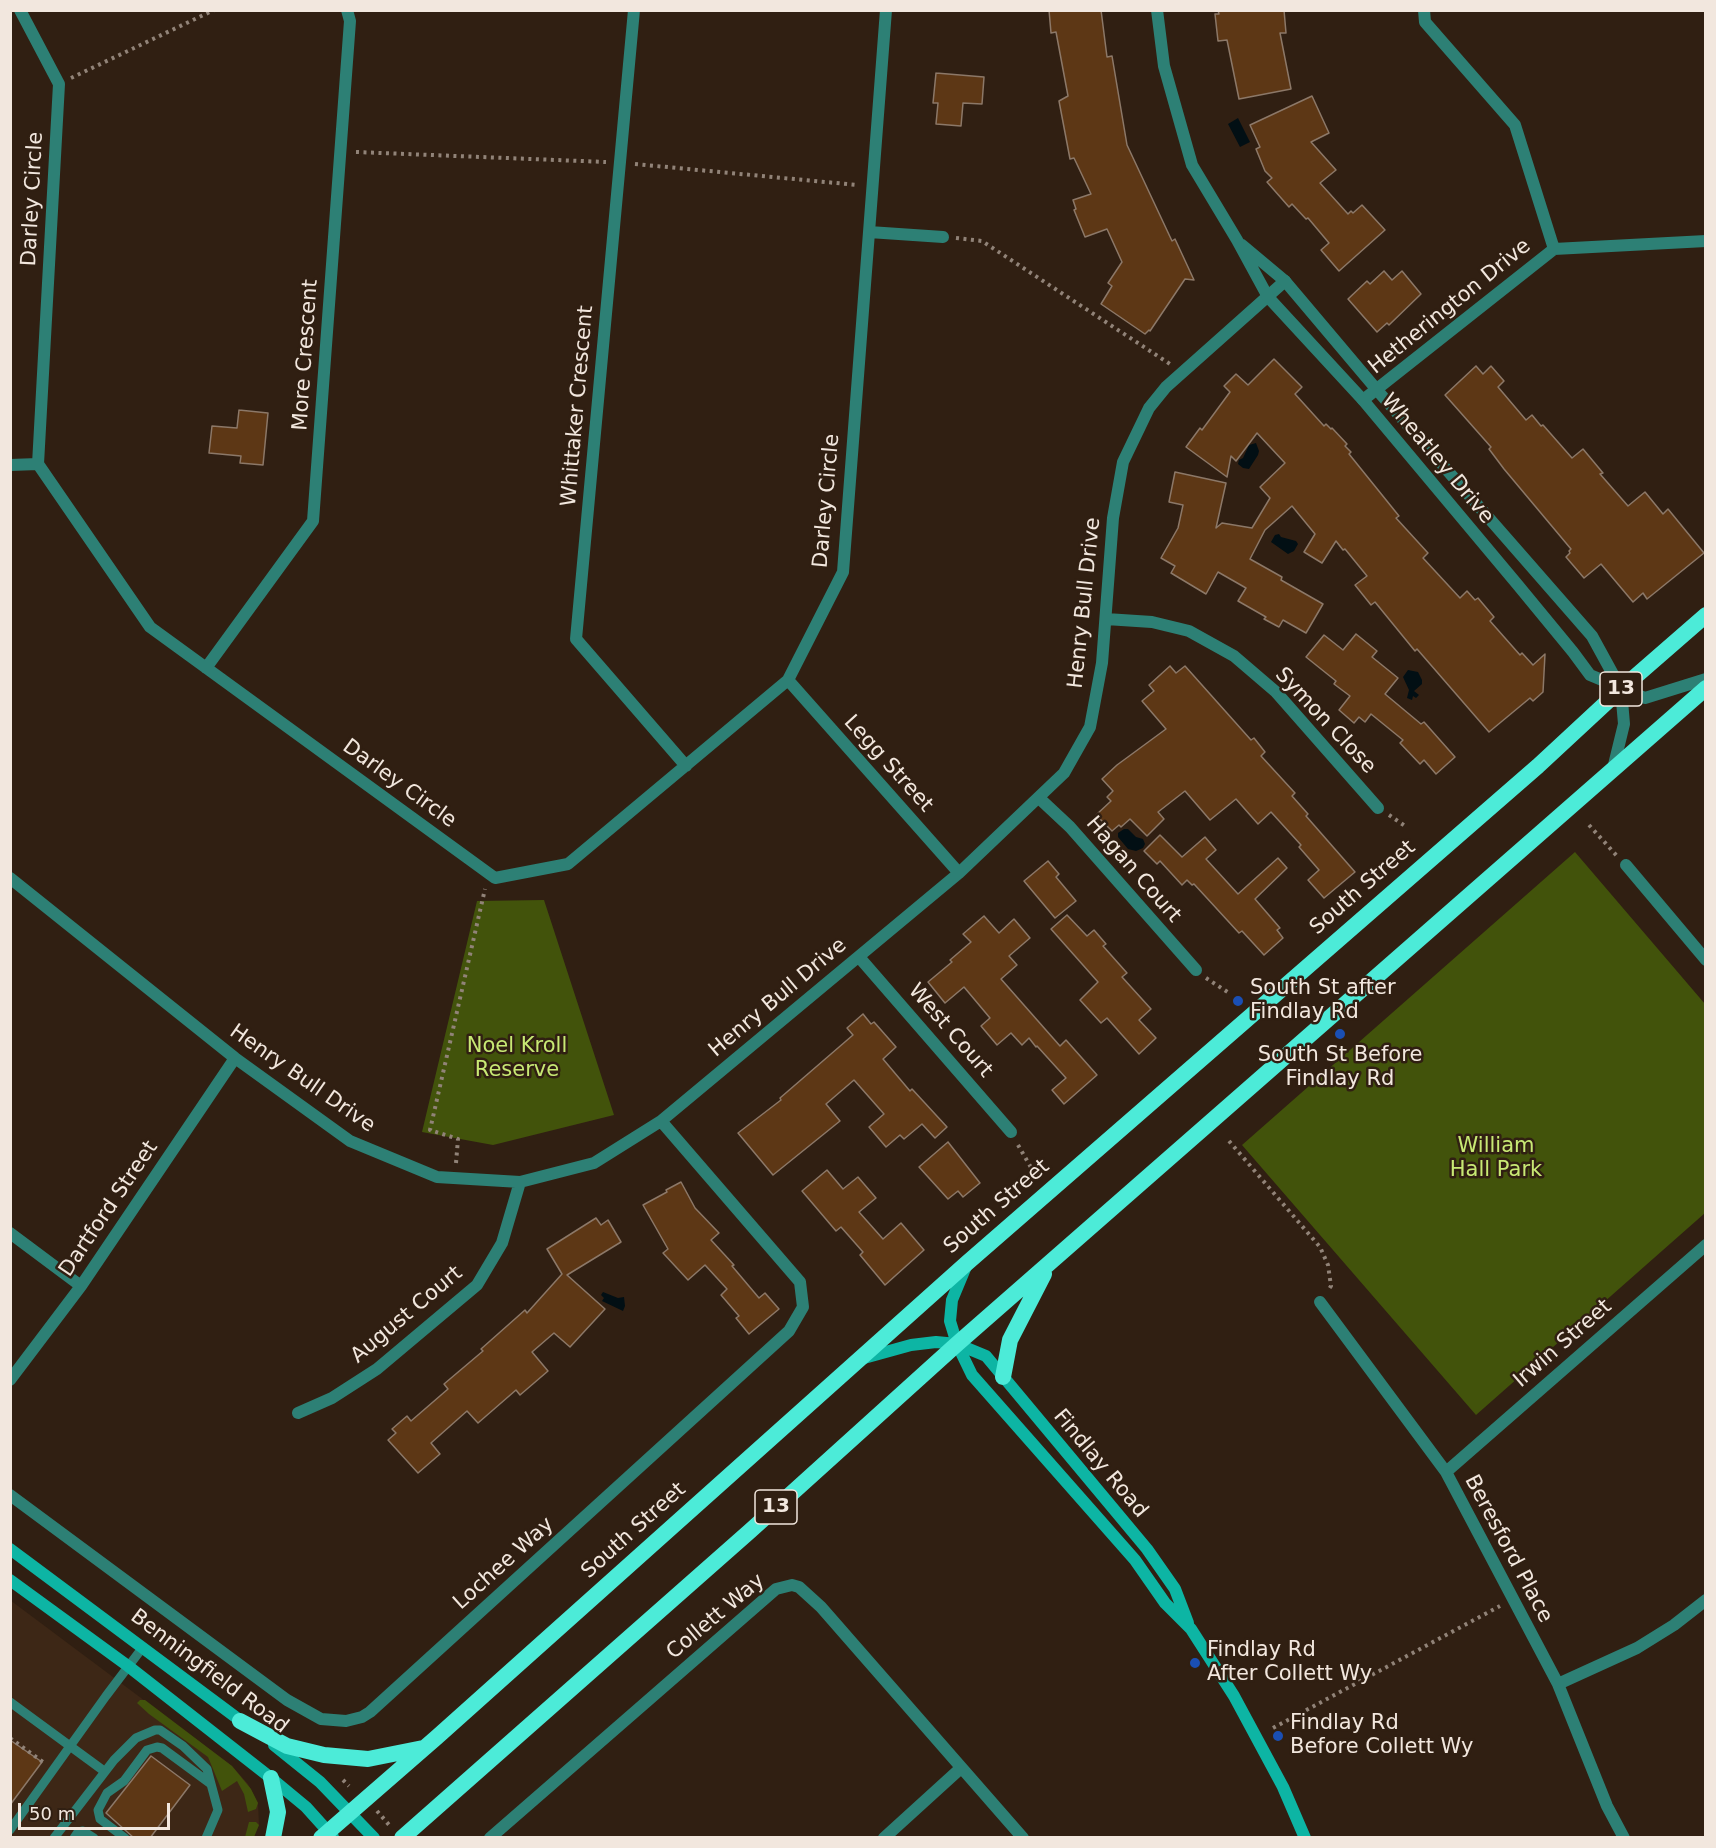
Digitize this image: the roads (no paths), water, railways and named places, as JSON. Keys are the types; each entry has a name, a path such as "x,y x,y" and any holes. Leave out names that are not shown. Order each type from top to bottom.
{"highway":[{"name":"South Street","path":"328,1836 350,1812 967,1263 1538,766 1706,615"},
{"name":"13","path":"402,1838 750,1531 957,1344 1706,688"},
{"path":"1003,1377 1010,1340 1050,1263"},
{"path":"240,1720 286,1746 324,1755 368,1759 424,1748"},
{"path":"271,1778 278,1812 273,1838"}],"main road":[{"name":"Findlay Road","path":"967,1263 952,1300 950,1321 957,1344 972,1375 1135,1560 1165,1603 1191,1629"},
{"name":"Findlay Road","path":"861,1358 911,1345 936,1342 957,1344 986,1356 1147,1549 1175,1589 1191,1629 1240,1706 1283,1787 1305,1838"},
{"name":"Benningfield Road","path":"10,1550 143,1647 320,1782 374,1838"},
{"name":"Benningfield Road","path":"10,1580 128,1666 271,1778 306,1807 328,1836"}],"street":[{"name":"Darley Circle","path":"20,10 59,84 38,464 150,627 495,878 568,864 788,680 843,573 886,10"},
{"name":"More Crescent","path":"206,668 313,521 350,21 347,10"},
{"name":"Whittaker Crescent","path":"634,10 576,639 686,766"},
{"name":"Wheatley Drive","path":"1157,10 1164,66 1192,165 1268,297 1363,400 1538,609 1590,675 1645,698 1706,679"},
{"path":"1424,10 1425,22 1515,125 1554,249"},
{"path":"869,232 944,237"},
{"name":"Wheatley Drive","path":"1237,240 1285,281 1592,636 1621,689 1624,724 1612,768"},
{"name":"Hetherington Drive","path":"1363,400 1554,249 1706,241"},
{"name":"Henry Bull Drive","path":"10,878 235,1058 350,1141 437,1177 520,1182 594,1163 661,1121 859,957 959,873 1064,773 1090,727 1102,663 1113,518 1123,462 1149,408 1179,373 1285,281"},
{"path":"10,465 38,464"},
{"name":"Symon Close","path":"1106,619 1152,622 1189,631 1234,656 1276,692 1378,808"},
{"name":"Legg Street","path":"788,680 959,873"},
{"name":"Hagan Court","path":"1039,798 1070,827 1196,970"},
{"path":"1626,865 1706,960"},
{"name":"West Court","path":"859,957 1011,1132"},
{"name":"Dartford Street","path":"10,1380 81,1286 235,1058"},
{"name":"Lochee Way","path":"10,1495 287,1700 321,1719 346,1721 362,1717 789,1331 803,1307 800,1282 661,1121"},
{"name":"August Court","path":"298,1413 332,1398 377,1369 477,1285 502,1244 520,1182"},
{"path":"10,1233 81,1286"},
{"name":"Irwin Street","path":"1446,1472 1706,1245"},
{"name":"Beresford Place","path":"1320,1302 1446,1472 1558,1684 1607,1806 1624,1838"},
{"name":"Collett Way","path":"490,1838 750,1611 776,1589 784,1586 799,1587 821,1607 1023,1838"},
{"path":"1558,1684 1637,1648 1674,1625 1706,1600"},
{"path":"884,1838 962,1768"}],"lane":[{"path":"10,1830 143,1647"},
{"path":"10,1702 104,1771"},
{"path":"54,1838 104,1771 136,1738 150,1731 160,1730 207,1769 217,1799 218,1810 206,1838"},
{"path":"125,1838 100,1819 98,1810 107,1793 124,1780 147,1750 162,1748 212,1784"},
{"path":"74,1838 83,1831 94,1838"}],"place":[{"name":"South St after Findlay Rd","path":"1238,1001"},
{"name":"South St Before Findlay Rd","path":"1340,1034"},
{"name":"Findlay Rd After Collett Wy","path":"1195,1663"},
{"name":"Findlay Rd Before Collett Wy","path":"1278,1736"}],"park label":[{"name":"Noel Kroll Reserve","path":"517,1059"},
{"name":"William Hall Park","path":"1496,1159"}]}
